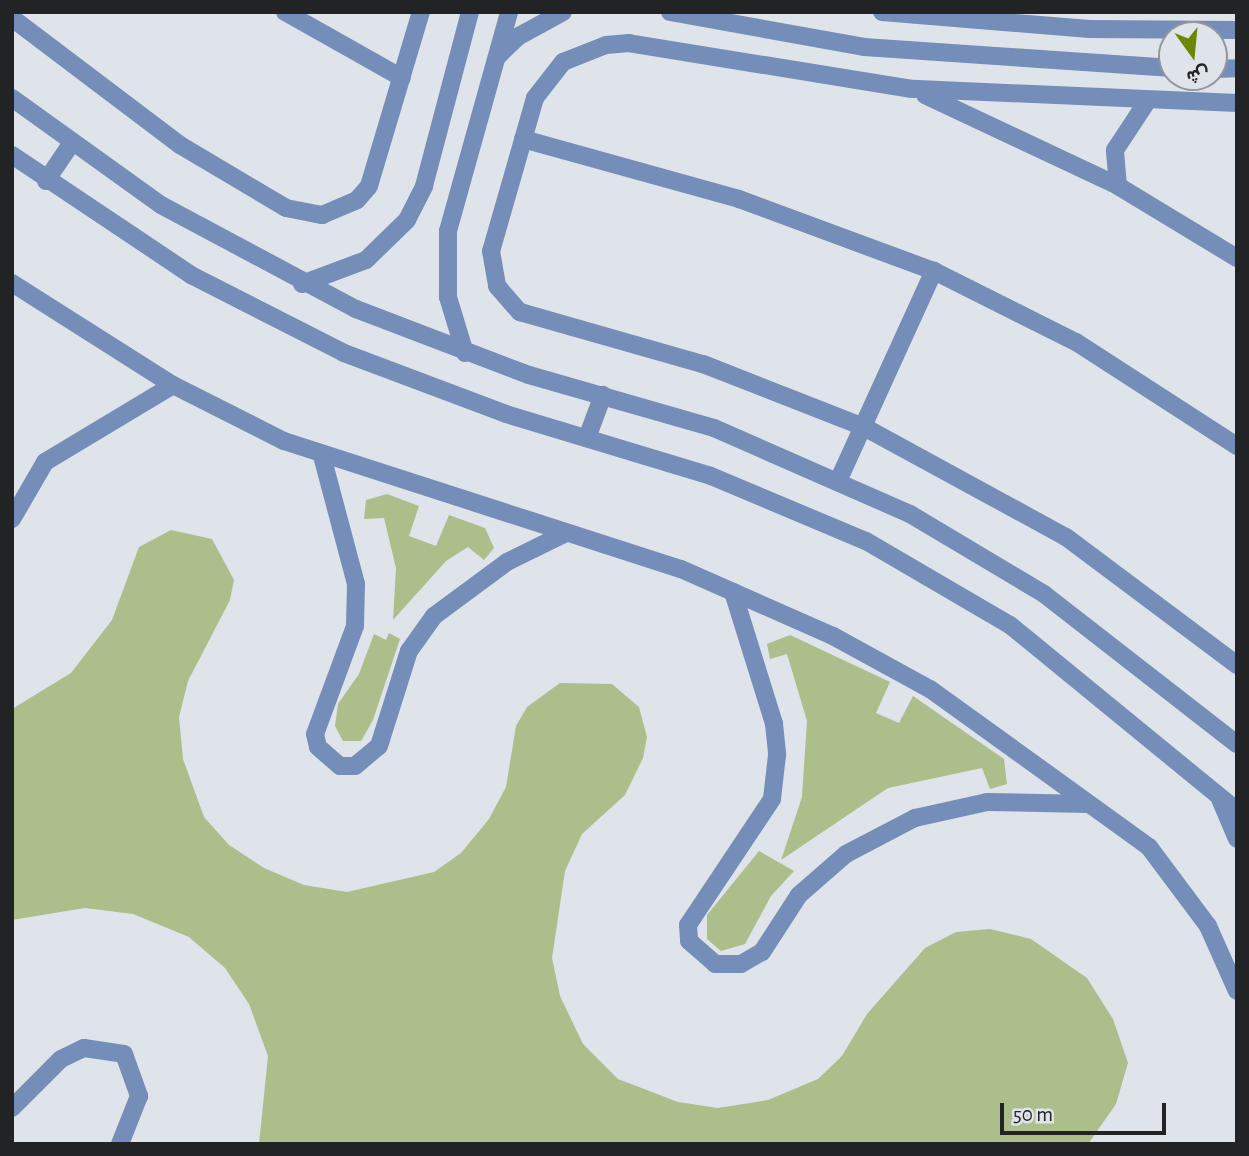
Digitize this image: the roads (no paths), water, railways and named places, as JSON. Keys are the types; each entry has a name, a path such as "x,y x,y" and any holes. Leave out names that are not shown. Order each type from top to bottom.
{"street":[{"path":"285,12 402,78"},
{"path":"12,18 180,145 304,214 341,210 369,186 421,12"},
{"path":"302,284 366,260 407,220 424,186 470,12"},
{"path":"465,353 448,297 445,253 509,12"},
{"path":"496,58 519,36 564,12"},
{"path":"670,12 864,47 1158,67"},
{"path":"882,12 1089,29 1237,30"},
{"path":"1237,103 1146,103 912,89 629,43 606,44 583,51 547,78 523,139 491,251 497,286 520,312 704,364 864,426 1066,537 1237,665"},
{"path":"912,89 1118,186 1237,258"},
{"path":"12,98 71,144 172,212 302,284 465,353 715,428 839,479 1044,594 1237,744"},
{"path":"1118,186 1115,150 1146,103"},
{"path":"523,139 739,199 934,271 1076,342 1237,446"},
{"path":"46,181 71,144"},
{"path":"12,155 46,181 266,316 424,386 789,506 939,581 1066,667 1214,786 1237,811"},
{"path":"839,479 934,271"},
{"path":"12,283 173,385 322,456 566,533 733,592 930,689 1149,847 1208,926 1237,991"},
{"path":"12,519 46,462 173,385"},
{"path":"587,438 603,395"},
{"path":"322,456 356,584 355,626 315,734 318,747 340,766 355,766 379,746 410,651 434,616 507,562 566,533"},
{"path":"733,592 774,724 777,755 772,799 688,925 689,941 715,964 741,964 762,952 799,895 846,854 915,818 987,802 1088,804"},
{"path":"1214,786 1237,839"},
{"path":"12,1108 61,1059 84,1048 124,1054 139,1096 120,1144"}]}
